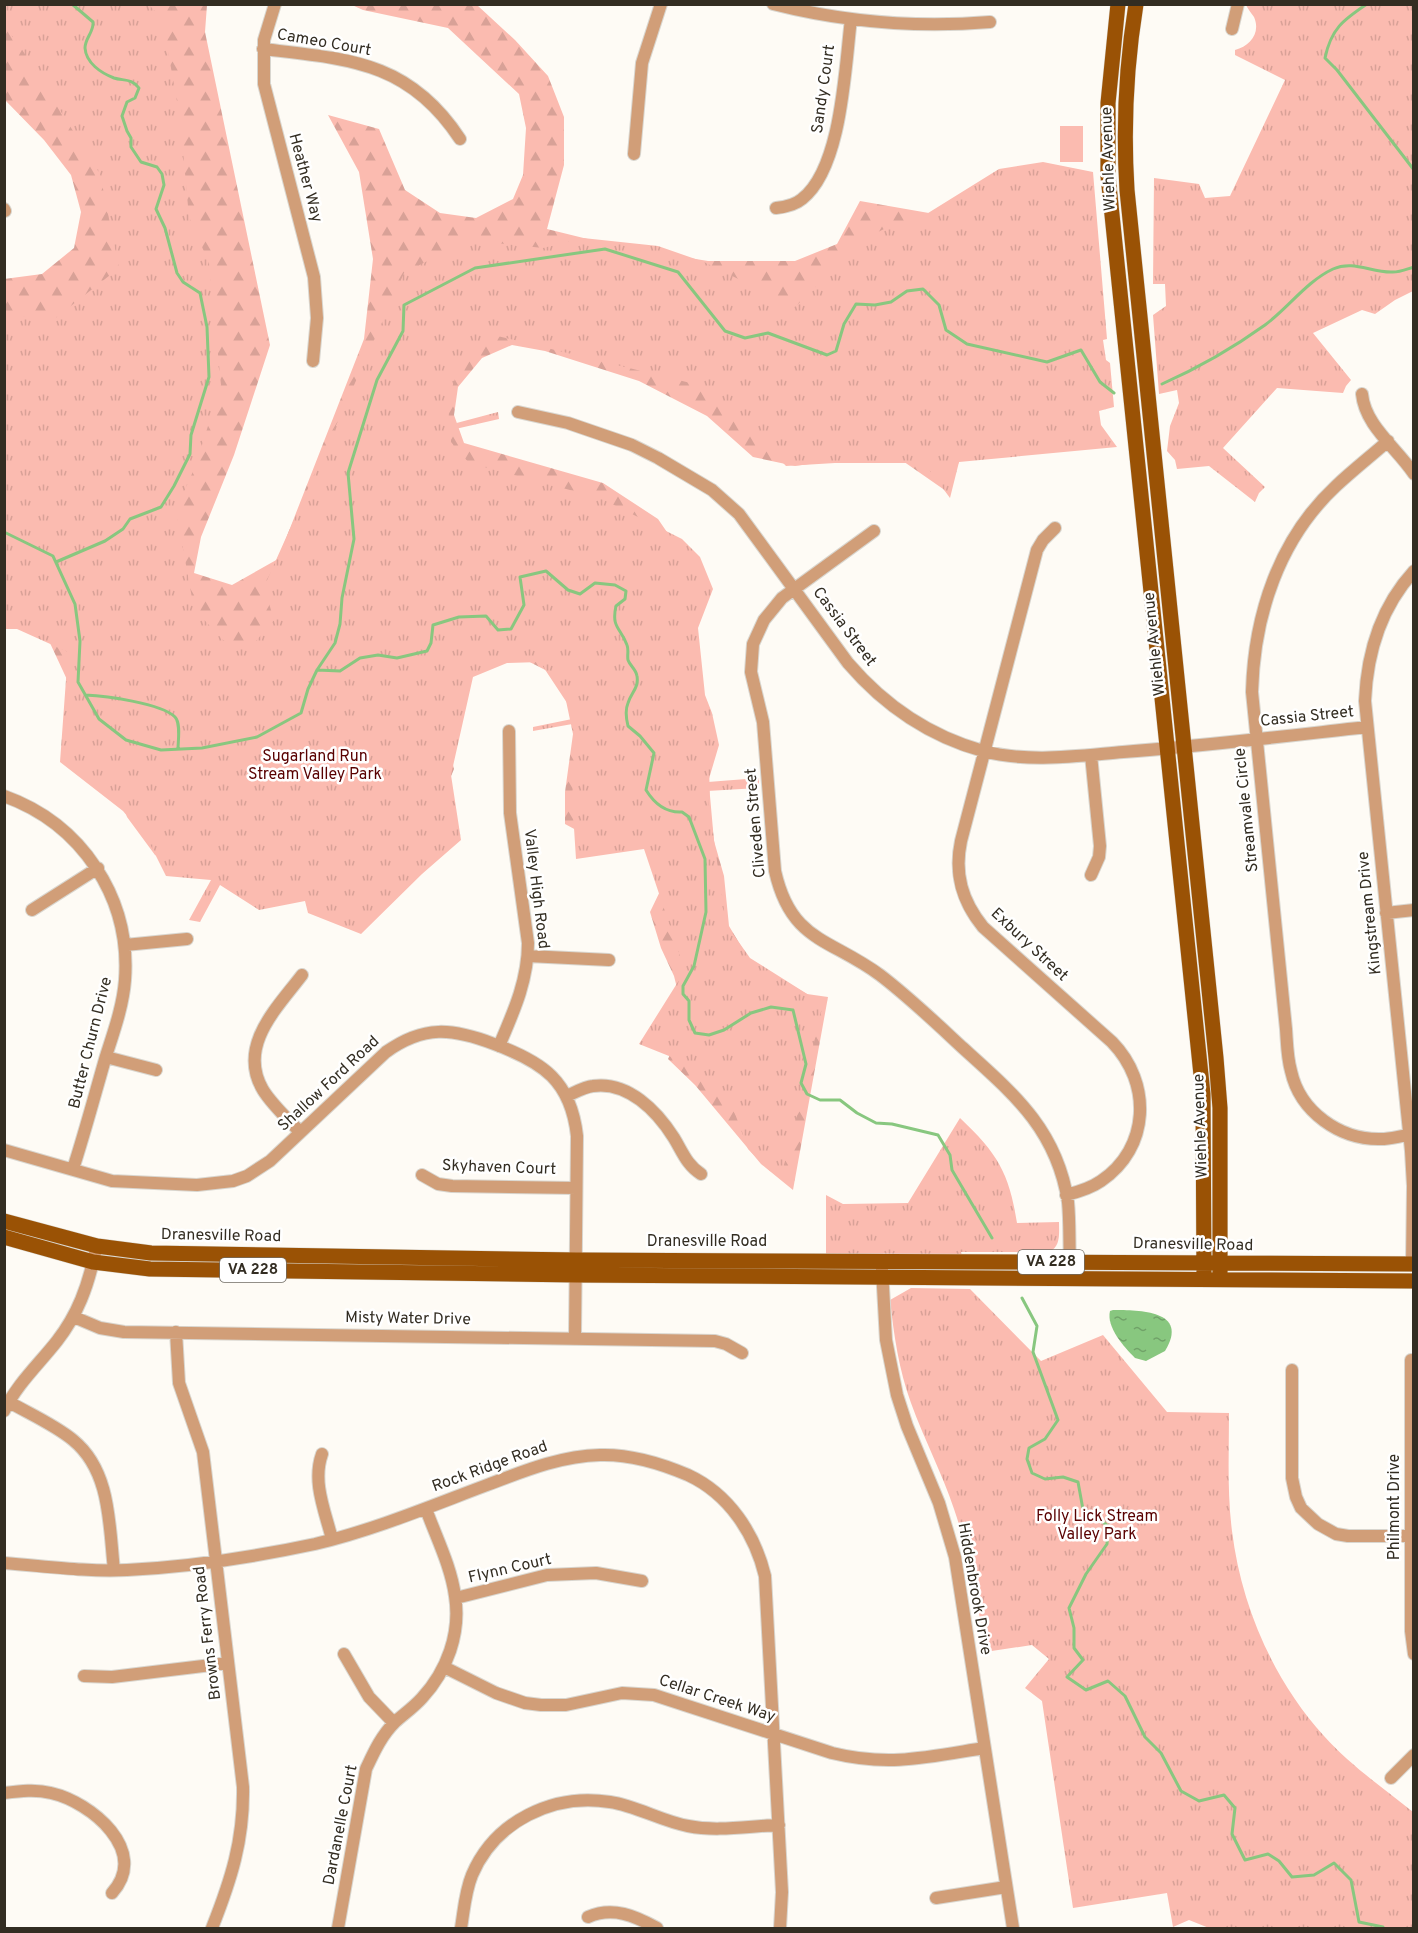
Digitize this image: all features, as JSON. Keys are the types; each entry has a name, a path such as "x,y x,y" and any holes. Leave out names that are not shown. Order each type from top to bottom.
{"main road":[{"name":"Wiehle Avenue","path":"1118,4 1110,69 1107,137 1112,220 1203,1094 1203,1280"},
{"name":"Wiehle Avenue","path":"1136,4 1126,86 1124,139 1129,214 1220,1108 1220,1281"},
{"path":"1182,1263 1192,1251 1196,1236 1196,1173 1203,1094"},
{"name":"Dranesville Road","path":"4,1221 97,1246 151,1253 576,1260 1413,1264"},
{"name":"Dranesville Road","path":"4,1238 93,1262 150,1269 882,1278 1413,1281"}],"street":[{"name":"Heather Way","path":"275,4 263,49 262,66 266,96 314,277 317,318 314,361"},
{"path":"633,154 642,63 661,4"},
{"path":"773,4 851,19 924,24 990,21"},
{"path":"1232,29 1238,4"},
{"name":"Sandy Court","path":"776,208 795,204 803,199 816,182 827,160 837,129 851,19"},
{"name":"Cameo Court","path":"263,49 354,61 390,75 424,97 450,125 460,140"},
{"path":"1362,394 1366,413 1413,474"},
{"name":"Cassia Street","path":"518,412 568,423 632,446 658,458 712,490 739,514 848,663 878,694 897,710 924,727 960,744 984,751 1030,758 1053,758 1167,749 1367,727"},
{"name":"Streamvale Circle","path":"1388,441 1324,499 1300,529 1279,567 1261,617 1255,642 1252,692 1290,1070 1308,1106 1336,1129 1365,1138 1381,1139 1409,1135"},
{"name":"Exbury Street","path":"1055,528 1037,550 958,853 959,880 968,905 983,927 1119,1050 1133,1071 1140,1096 1138,1126 1128,1154 1101,1181 1066,1196"},
{"name":"Cliveden Street","path":"874,531 776,604 764,620 753,644 751,658 753,685 763,722 775,871 783,898 799,923 809,933 880,975 1023,1104 1045,1136 1054,1154 1066,1196 1070,1262"},
{"name":"Kingstream Drive","path":"1413,571 1386,611 1374,640 1366,679 1367,727 1409,1135 1413,1186 1413,1264"},
{"name":"Valley High Road","path":"499,1046 521,995 528,956 510,813 509,731"},
{"path":"1091,755 1100,846 1099,857 1091,875"},
{"name":"Butter Churn Drive","path":"4,796 27,805 58,825 73,838 98,868 117,909 125,945 125,982 122,1001 73,1169"},
{"path":"32,910 98,868"},
{"path":"1386,913 1413,910"},
{"path":"125,945 187,939"},
{"path":"528,956 609,960"},
{"path":"300,1132 262,1088 255,1062 258,1037 264,1025 302,975"},
{"name":"Shallow Ford Road","path":"4,1150 128,1183 220,1184 259,1170 386,1052 407,1039 429,1032 446,1031 468,1034 540,1064 551,1074 567,1096 573,1110 577,1136 575,1338"},
{"path":"106,1057 156,1070"},
{"path":"567,1096 599,1086 612,1087 634,1096 658,1116 686,1161 701,1174"},
{"name":"Skyhaven Court","path":"422,1175 438,1184 452,1186 576,1188"},
{"path":"97,1246 85,1293 74,1317 7,1406 72,1439 96,1467 105,1492 114,1570"},
{"name":"Hiddenbrook Drive","path":"882,1262 886,1340 897,1395 907,1426 939,1503 955,1557 1013,1929"},
{"name":"Misty Water Drive","path":"74,1317 114,1331 715,1341 742,1353"},
{"name":"Browns Ferry Road","path":"176,1332 179,1383 203,1452 243,1787 242,1832 233,1874 213,1929"},
{"name":"Philmont Drive","path":"1411,1360 1413,1418 1411,1631 1413,1654"},
{"path":"1293,1371 1292,1478 1301,1508 1318,1524 1336,1534 1412,1536"},
{"path":"322,1454 318,1464 318,1485 332,1539"},
{"name":"Rock Ridge Road","path":"4,1563 114,1570 268,1554 332,1539 426,1509 540,1466 577,1457 616,1455 672,1468 717,1494 736,1514 746,1528 762,1564 766,1589 779,1825 782,1892 780,1929"},
{"name":"Dardanelle Court","path":"338,1929 366,1769 381,1739 394,1723 424,1696 444,1667 455,1631 456,1598 426,1509"},
{"name":"Flynn Court","path":"456,1598 547,1575 596,1573 642,1581"},
{"path":"344,1654 369,1697 394,1723"},
{"path":"84,1676 112,1677 228,1663"},
{"name":"Cellar Creek Way","path":"444,1667 496,1693 541,1705 566,1705 622,1693 654,1695 856,1759 913,1760 984,1748"},
{"path":"1391,1778 1413,1755"},
{"path":"4,1793 50,1792 77,1803 96,1816 118,1841 125,1860 123,1878 112,1893"},
{"path":"461,1929 467,1890 472,1875 485,1852 507,1828 548,1806 564,1802 596,1800 622,1804 690,1826 720,1828 779,1825"},
{"path":"936,1898 1006,1887"},
{"path":"588,1917 608,1911 618,1912 657,1929"}],"green space":[{"name":"Sugarland Run Stream Valley Park","path":"5,4 149,5 162,18 180,118 189,217 209,263 221,385 195,467 176,510 194,609 223,640 245,650 250,648 274,620 264,587 404,273 468,240 543,248 583,238 658,246 704,262 795,307 864,239 892,225 912,223 999,169 1043,162 1093,172 1107,339 1103,340 1106,360 1110,363 1114,407 1099,411 1101,425 1117,447 959,462 950,498 924,463 835,463 786,466 711,388 489,334 470,354 453,385 449,425 498,412 499,419 451,430 451,442 469,463 600,498 682,539 700,557 713,589 698,628 705,695 712,713 719,745 708,782 759,778 759,788 707,791 726,924 750,958 823,1004 783,1174 770,1171 748,1149 730,1100 689,1064 639,1044 681,977 680,956 644,849 576,859 572,797 578,723 533,731 533,727 577,718 540,662 507,663 473,677 451,775 461,840 422,874 361,934 308,913 305,901 259,910 220,885 200,922 189,920 211,880 166,876 149,842 123,811 60,762 68,652 17,629 5,629 5,314 53,320 119,268 100,174 21,48 5,27"},
{"name":"Sugarland Run Stream Valley Park","path":"5,5 207,5 205,32 270,345 234,455 201,537 194,573 232,585 278,559 364,339 373,259 359,172 328,115 379,129 405,190 440,213 476,218 513,199 523,175 526,128 519,94 448,28 363,10 352,5 477,5 515,40 548,76 564,117 564,165 547,229 616,246 708,261 795,261 837,244 860,201 946,216 971,435 946,491 887,450 795,466 753,457 707,416 639,381 545,351 512,345 482,358 458,387 454,415 464,443 603,483 658,519 682,554 708,742 714,841 724,876 729,926 750,961 807,994 828,997 793,1190 761,1164 695,1085 668,1059 681,1031 681,1004 674,976 661,948 650,912 664,883 667,857 629,833 589,837 565,824 565,792 573,734 565,696 553,674 518,656 456,676 447,740 454,769 445,791 312,906 280,880 209,875 155,855 127,817 117,787 43,628 5,597 4,279 42,274 74,248 81,212 71,175 44,140 5,100"},
{"path":"1246,5 1414,5 1413,291 1375,314 1362,310 1313,333 1351,380 1343,393 1277,388 1223,448 1265,487 1255,502 1209,466 1177,469 1175,460 1167,451 1170,426 1179,403 1177,390 1159,394 1153,315 1166,306 1165,284 1153,284 1154,178 1199,184 1205,198 1230,196 1285,80 1235,55 1235,50 1249,42 1255,33 1256,23"},
{"path":"1060,126 1083,126 1083,162 1060,162"},
{"path":"960,1118 983,1142 999,1164 1010,1190 1017,1223 1059,1222 1056,1246 1049,1252 961,1252 963,1262 826,1263 826,1195 843,1204 908,1203"},
{"name":"Folly Lick Stream Valley Park","path":"911,1288 970,1289 1041,1361 1103,1335 1167,1412 1229,1413 1230,1516 1236,1559 1252,1614 1275,1666 1289,1691 1306,1714 1345,1757 1413,1812 1413,1928 1209,1928 1189,1920 1173,1927 1167,1893 1073,1908 1042,1701 1025,1688 1049,1659 1032,1645 985,1652 973,1580 960,1526 903,1378 890,1300"}],"water":[{"path":"1110,1311 1147,1312 1166,1320 1171,1327 1171,1337 1165,1351 1146,1361 1135,1358 1113,1330 1109,1317"}],"waterway":[{"path":"56,562 105,541 123,529 130,519 161,507 190,454 191,435 209,377 207,327 200,293 183,282 177,273 165,228 156,209 164,185 162,174 157,167 141,162 131,147 131,138 122,116 127,102 135,98 139,88 130,81 114,78 104,73 91,63 85,48 93,22 72,4"},
{"path":"1367,4 1339,26 1325,58 1337,70 1414,170"},
{"path":"4,532 53,556 75,604 80,641 78,682 99,719 126,740 161,750 202,748 257,737 301,713 308,689 317,670 335,643 340,624 342,598 354,539 348,473 377,380 403,331 404,305 475,268 605,249 678,272 725,331 745,338 768,333 827,355 836,351 844,324 856,304 875,305 891,302 907,291 923,289 939,305 946,330 967,344 1047,362 1081,350 1100,382 1114,393"},
{"path":"1162,384 1215,357 1253,333 1315,280 1333,269 1355,266 1394,272 1414,267"},
{"path":"317,670 340,671 360,658 378,655 397,658 427,651 431,643 433,625 459,617 486,616 498,630 511,629 524,605 520,577 546,571 568,590 580,594 595,583 615,585 626,591 625,599 616,606 615,619 627,645 628,660 637,676 636,687 626,708 628,726 654,753 646,790 661,806 670,811 682,812 689,817 705,859 706,912 694,966 683,986 683,994 689,1001 689,1020 695,1033 709,1035 724,1030 751,1013 771,1007 793,1010 806,1064 801,1083 807,1094 820,1100 840,1100 857,1113 876,1123 892,1124 938,1135 950,1155 952,1170 992,1238"},
{"path":"85,695 132,701 168,712 175,717 178,723 178,749"},
{"path":"1022,1298 1037,1326 1033,1352 1058,1420 1045,1439 1029,1448 1027,1459 1032,1473 1045,1479 1063,1477 1078,1482 1084,1515 1089,1521 1099,1519 1108,1526 1107,1544 1086,1574 1069,1608 1074,1628 1074,1648 1083,1660 1067,1677 1086,1690 1108,1681 1125,1696 1145,1737 1161,1753 1181,1791 1199,1801 1224,1795 1235,1808 1232,1834 1245,1860 1268,1854 1279,1861 1292,1877 1314,1875 1334,1863 1351,1880 1359,1922 1383,1928"}]}
